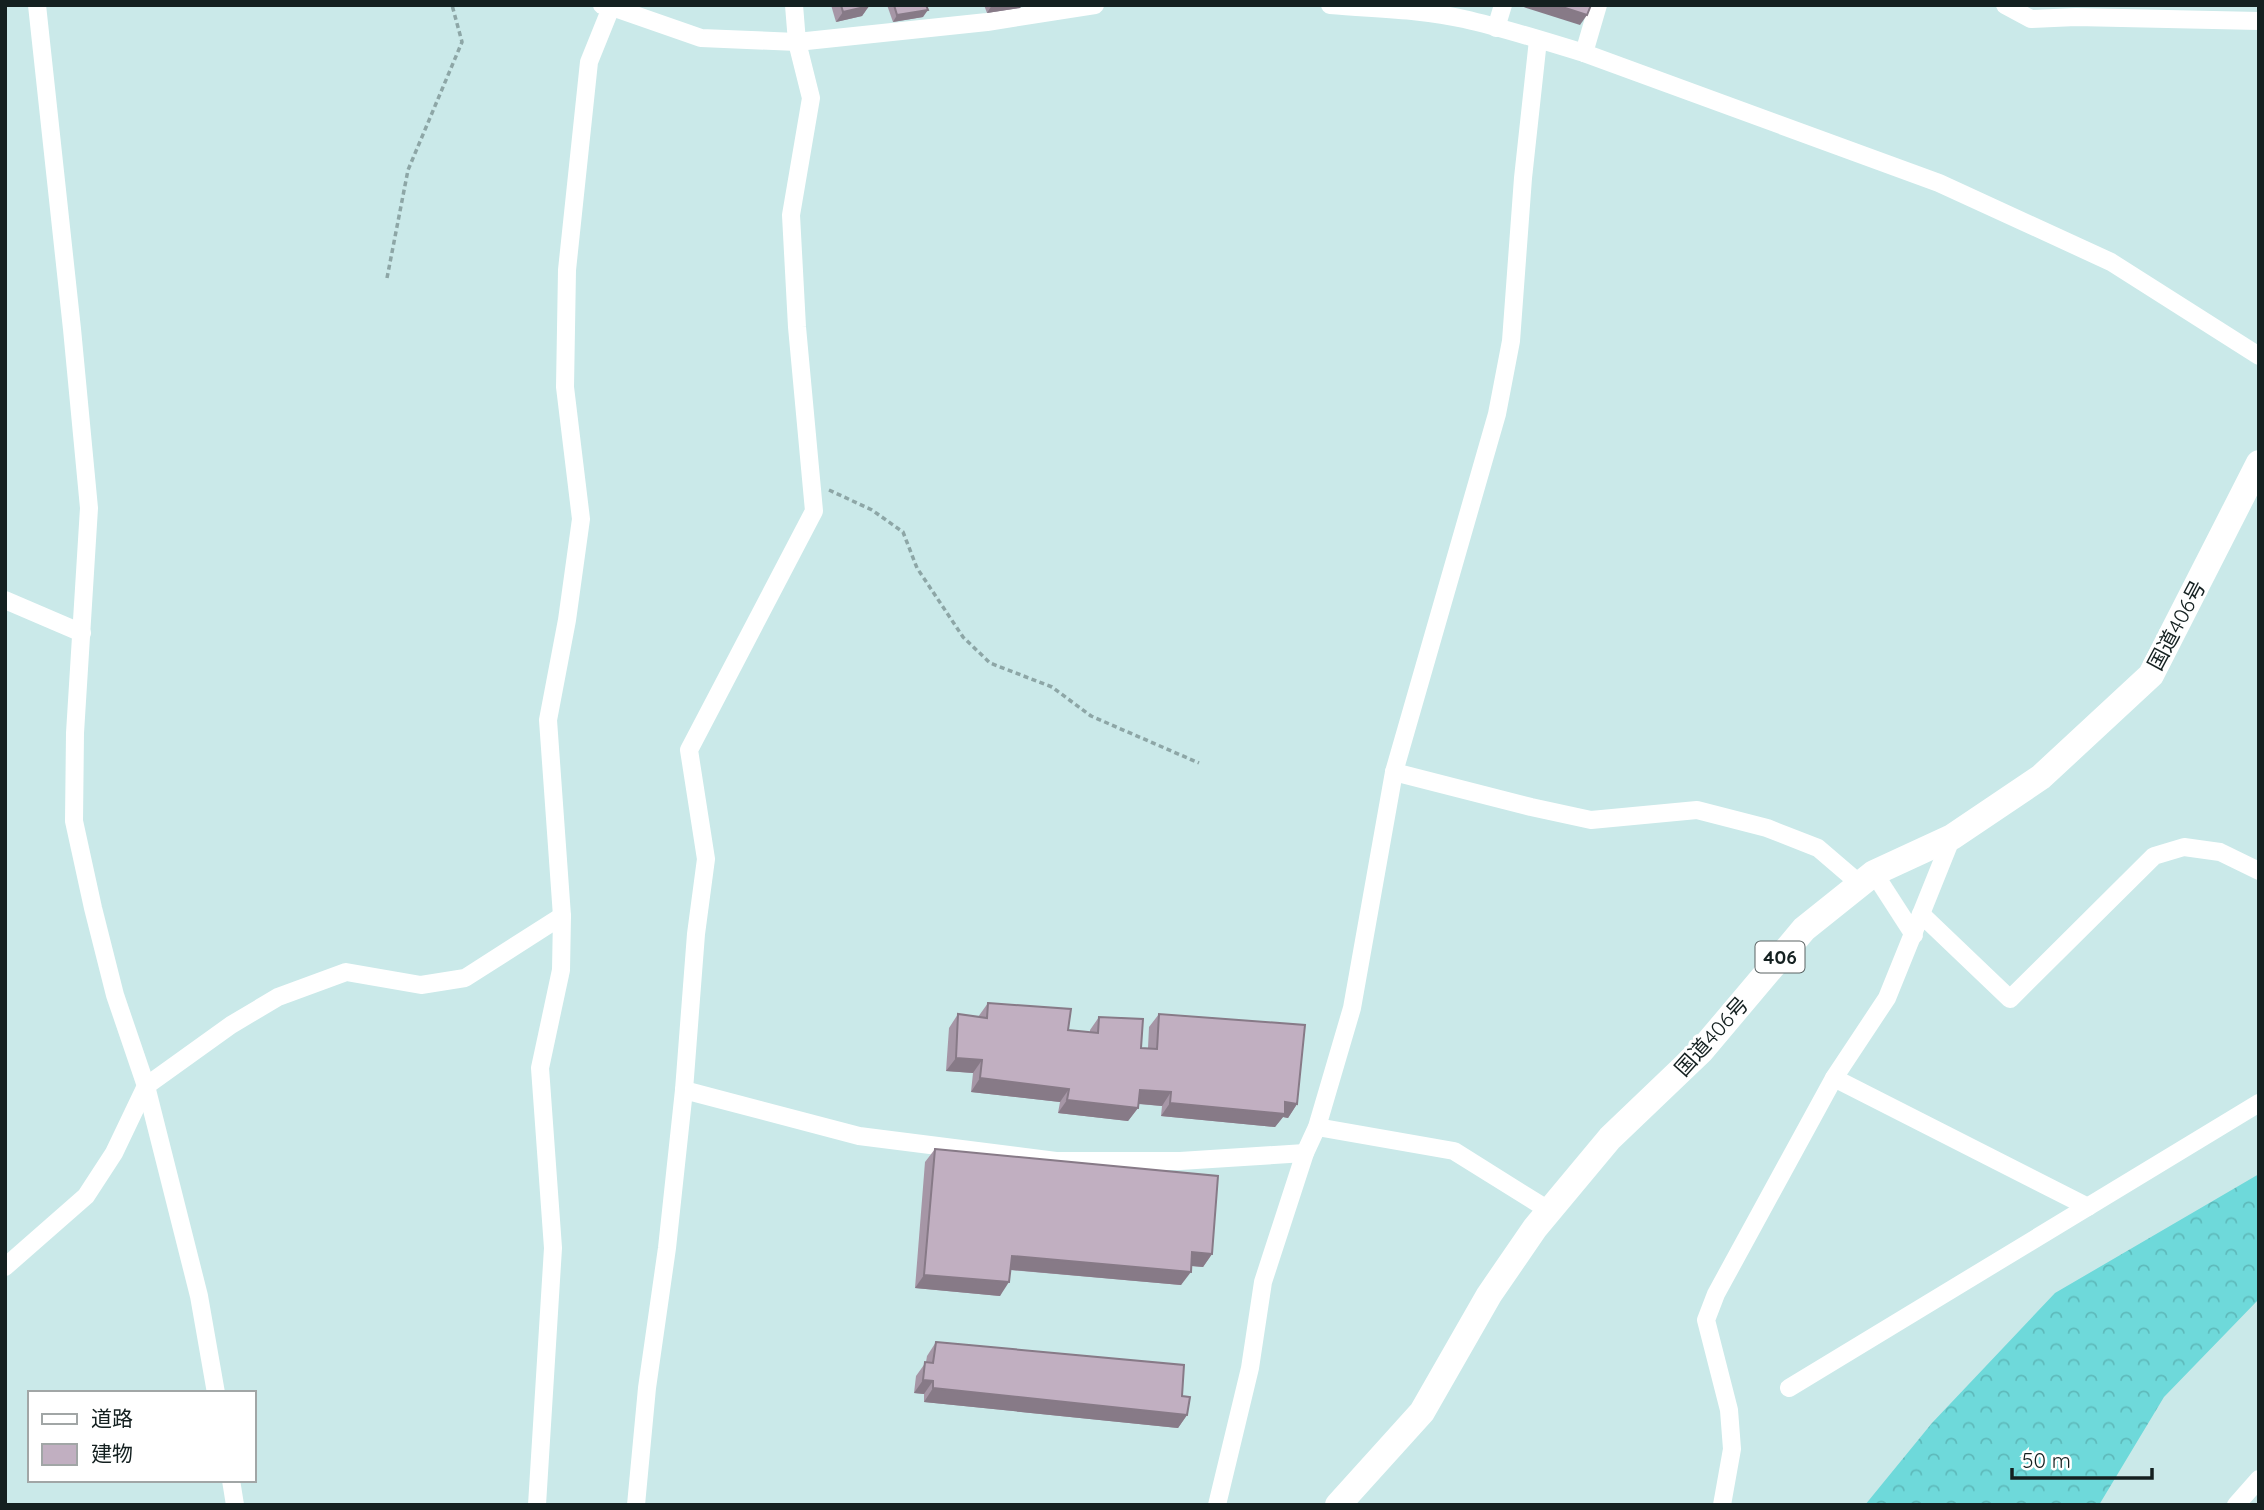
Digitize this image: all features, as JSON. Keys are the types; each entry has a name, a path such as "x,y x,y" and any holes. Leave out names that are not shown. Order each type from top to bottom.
{"highway":[{"name":"国道406号","path":"1338,1505 1422,1412 1489,1295 1550,1210 1609,1138 1701,1051 1804,929 1867,879 1952,837 2040,777 2151,675 2257,471"}],"street":[{"path":"37,5 89,508 75,733 74,821 93,908 116,995 146,1086 199,1296 216,1391"},
{"path":"636,1505 647,1388 667,1248 684,1090 696,934 706,859 689,750 814,511 797,327 791,215 811,99 797,42 794,5"},
{"path":"537,1505 553,1248 540,1068 562,970 562,916 548,720 568,620 581,519 565,387 567,270 589,62 608,6 702,38 797,42 988,22 1095,5"},
{"path":"1330,5 1402,7 1464,19 1584,53 1938,183 2111,262 2259,356"},
{"path":"1496,28 1503,5"},
{"path":"1584,53 1598,5"},
{"path":"2005,5 2031,19 2259,21"},
{"path":"1217,1505 1250,1368 1263,1282 1304,1153 1317,1127 1352,1008 1394,772 1497,414 1511,341 1523,178 1538,40"},
{"path":"5,600 82,633"},
{"path":"1394,772 1591,820 1697,810 1767,828 1818,848 1867,879 1913,935"},
{"path":"1722,1505 1732,1449 1729,1410 1706,1320 1716,1294 1834,1079 1886,998 1952,837"},
{"path":"1921,914 2010,999 2154,856 2184,847 2220,852 2259,871"},
{"path":"5,1267 86,1196 114,1153 146,1086 232,1025 278,997 346,972 421,985 465,978 562,916"},
{"path":"1834,1079 2088,1207"},
{"path":"684,1090 859,1136 1056,1161 1180,1161 1304,1153"},
{"path":"1788,1388 2259,1104"},
{"path":"1317,1127 1454,1152 1550,1210"},
{"path":"2236,1505 2259,1479"},
{"path":"231,1482 236,1505"}],"path":[{"path":"387,278 408,170 462,42 452,5"},
{"path":"811,482 872,510 903,532 917,568 963,637 990,663 1052,687 1091,716 1199,763"}],"green space":[{"path":"2259,1174 2259,1299 2164,1397 2099,1505 1865,1505 1932,1423 2055,1293"}],"building":[{"path":"841,5 869,5 869,6 843,12"},
{"path":"894,5 926,5 928,10 897,15"},
{"path":"1556,5 1591,5 1587,15"},
{"path":"988,1003 1071,1009 1068,1030 1098,1033 1099,1017 1143,1019 1141,1048 1157,1049 1159,1014 1305,1025 1297,1104 1285,1102 1285,1114 1170,1103 1171,1092 1140,1090 1138,1108 1067,1100 1069,1089 980,1078 982,1060 956,1058 958,1014 987,1018"},
{"path":"935,1149 1218,1176 1212,1254 1192,1252 1191,1272 1012,1256 1009,1282 924,1275"},
{"path":"936,1342 1184,1365 1182,1396 1190,1397 1187,1415 933,1388 933,1381 923,1380 925,1362 933,1363"}]}
